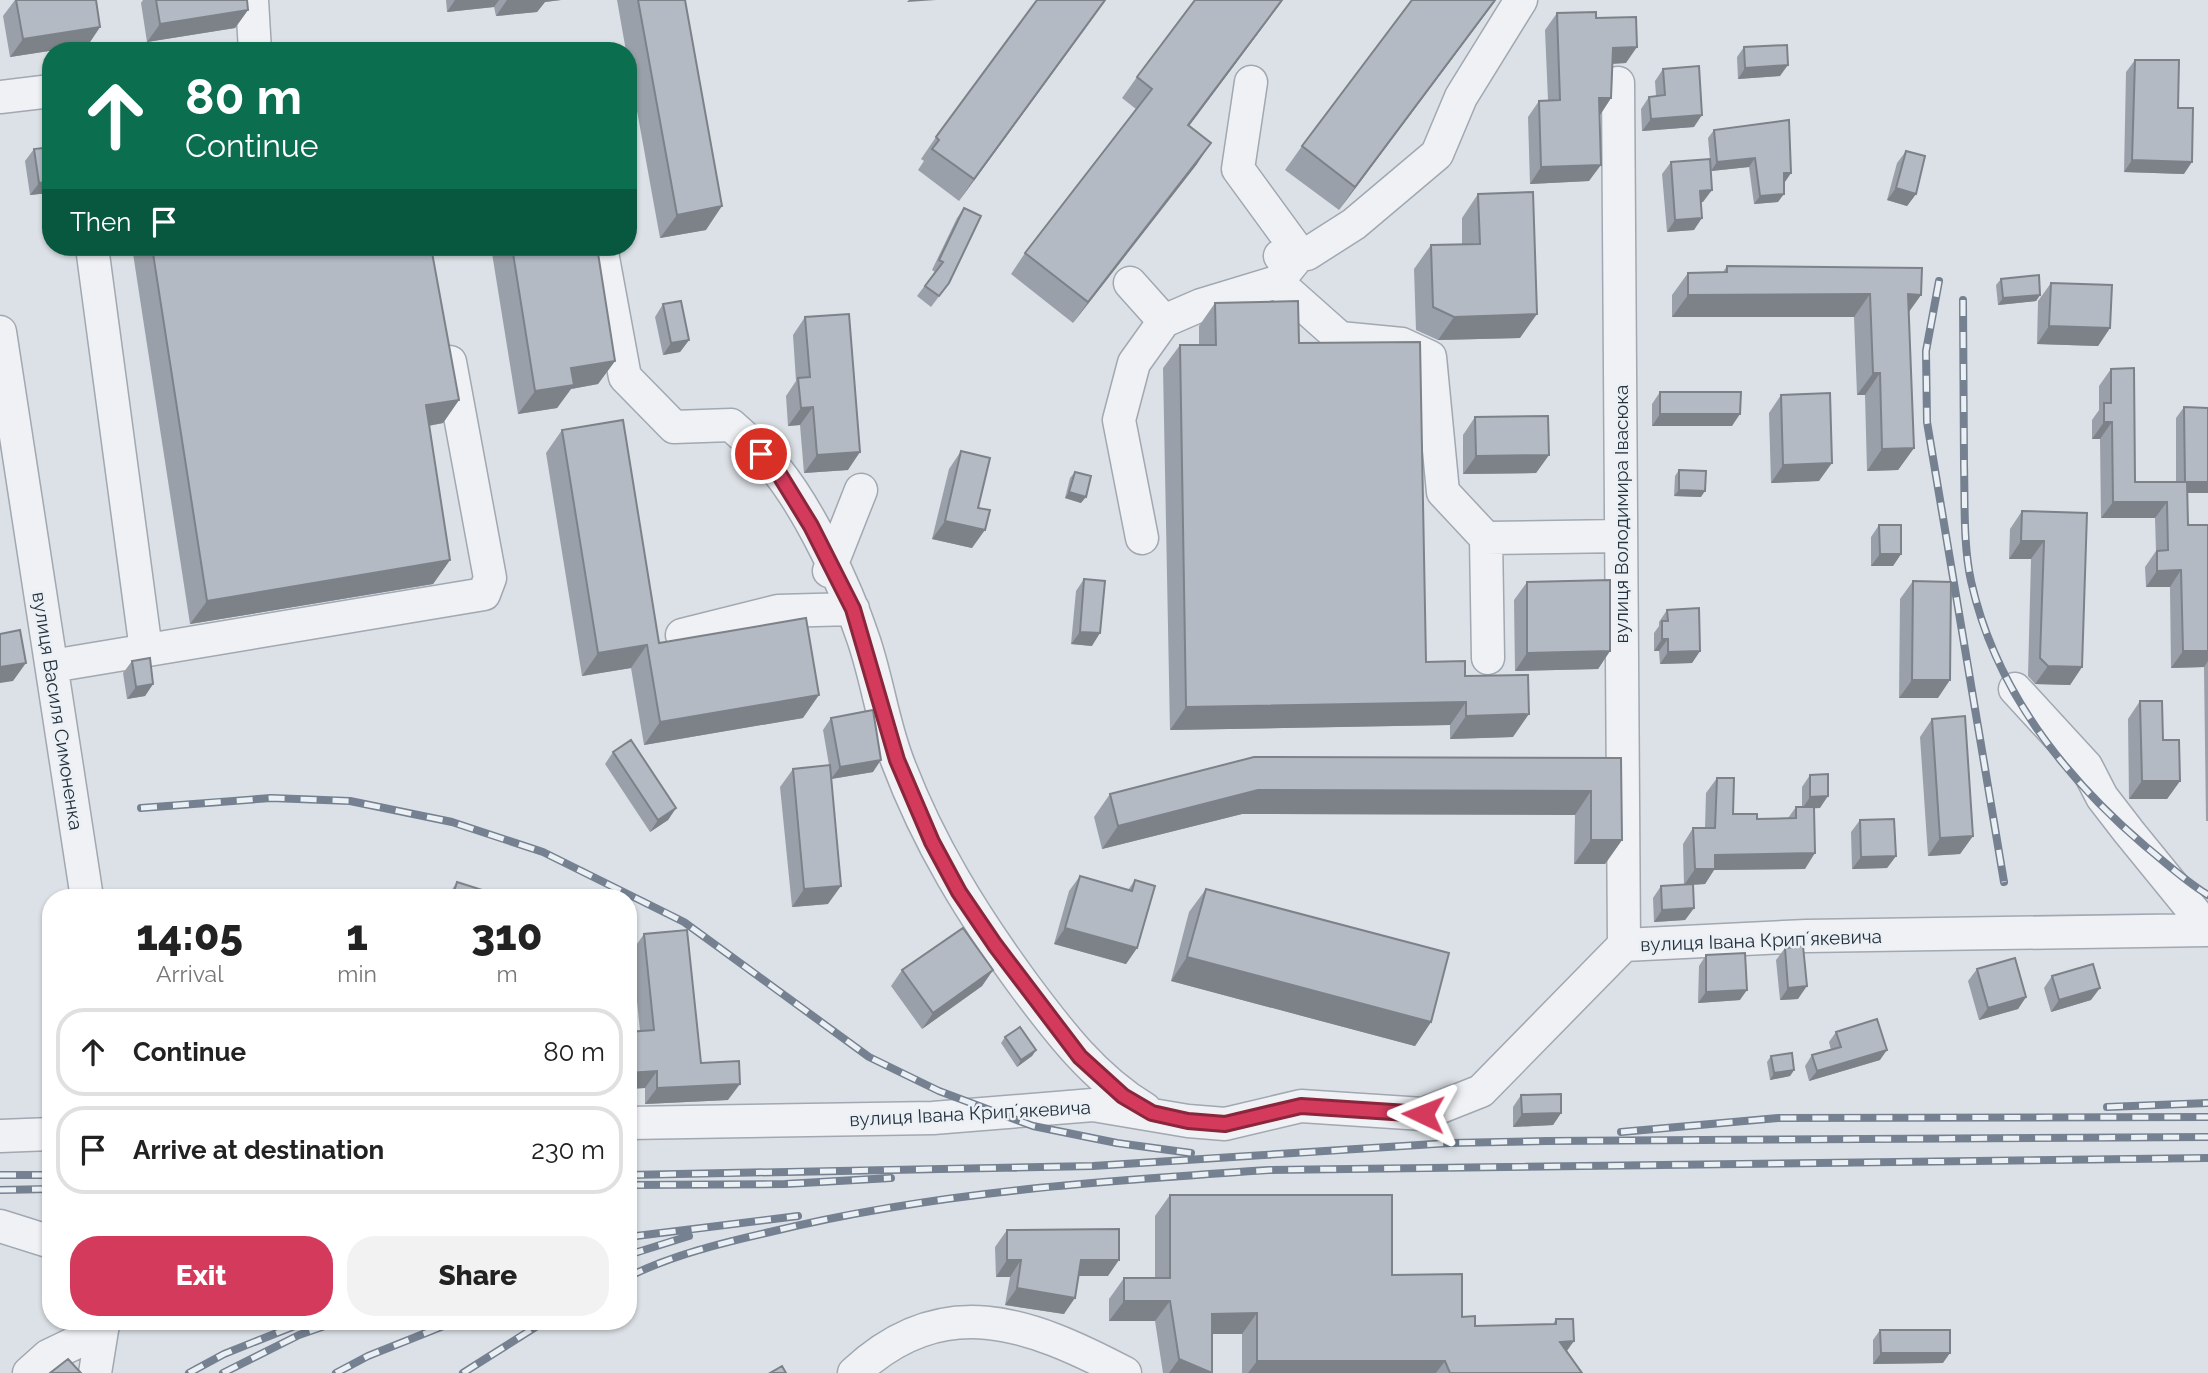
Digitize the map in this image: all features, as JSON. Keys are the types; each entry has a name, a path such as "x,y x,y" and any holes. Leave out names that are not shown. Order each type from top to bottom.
{"street":[{"path":"253,0 255,42"},
{"path":"1142,538 1119,420 1134,363 1164,321 1307,254 1354,224 1437,154 1461,97 1521,0"},
{"path":"1251,82 1238,169 1285,264 1340,338 1402,345 1430,357 1443,492 1486,538 1488,658"},
{"name":"вулиця Володимира Івасюка","path":"1618,82 1624,945"},
{"path":"0,97 42,92"},
{"path":"93,256 146,650"},
{"path":"603,256 625,377 674,426 731,425 776,469 853,609 897,760 932,842 959,892 1018,977 1080,1057 1123,1096 1152,1113"},
{"path":"1130,283 1164,321"},
{"name":"вулиця Василя Симоненка","path":"0,332 14,525 52,666 86,889"},
{"path":"52,666 484,594 490,579 446,340"},
{"path":"830,568 861,490"},
{"path":"1486,538 1621,536"},
{"path":"682,635 778,611 853,609"},
{"path":"2015,689 2086,766 2102,797 2208,930"},
{"name":"вулиця Івана Крипʼякевича","path":"637,1123 933,1118 1093,1105 1188,1121 1225,1124 1301,1106 1423,1114 1453,1105 1481,1091 1624,945 1806,936 2208,930"},
{"path":"0,1136 42,1135"},
{"path":"0,1226 42,1239"},
{"path":"854,1373 903,1335 941,1322 960,1320 1004,1326 1064,1343 1125,1373"},
{"path":"29,1373 48,1356 96,1330"},
{"path":"95,1373 102,1330"}],"building":[{"path":"16,0 96,0 100,27 23,39"},
{"path":"156,0 247,0 248,10 160,24"},
{"path":"638,0 685,0 722,206 677,215"},
{"path":"1037,0 1105,0 974,179 932,149 939,140 936,137"},
{"path":"1195,0 1282,0 1188,125 1211,143 1088,302 1025,253 1152,89 1137,77"},
{"path":"1412,0 1495,0 1355,187 1302,146"},
{"path":"1596,12 1596,18 1636,17 1637,47 1613,48 1611,98 1599,98 1601,165 1541,167 1539,101 1560,100 1557,13"},
{"path":"1787,45 1788,65 1745,68 1744,47"},
{"path":"2135,60 2179,60 2178,108 2193,108 2192,162 2132,160"},
{"path":"1699,66 1702,115 1651,119 1649,97 1665,95 1663,69"},
{"path":"1789,120 1791,173 1784,173 1784,194 1760,196 1755,158 1717,162 1714,130"},
{"path":"42,148 42,182 39,183 34,149"},
{"path":"1906,151 1925,156 1916,194 1896,188"},
{"path":"1710,159 1712,190 1700,191 1702,218 1675,220 1671,162"},
{"path":"1533,192 1537,314 1454,317 1433,307 1431,245 1480,244 1478,194"},
{"path":"964,208 981,216 949,283 939,296 925,286 943,262 939,260"},
{"path":"153,256 433,256 459,400 426,405 450,560 207,601"},
{"path":"513,256 598,256 615,361 571,368 574,385 535,391"},
{"path":"1727,266 1922,268 1921,295 1908,294 1914,448 1882,449 1880,373 1873,373 1870,294 1688,295 1688,273 1727,272"},
{"path":"2039,275 2040,295 2003,298 2001,279"},
{"path":"2051,283 2112,285 2110,328 2049,326"},
{"path":"681,301 689,340 671,343 663,304"},
{"path":"1298,301 1299,343 1420,342 1426,662 1465,661 1465,676 1528,675 1529,714 1466,716 1466,702 1186,707 1180,345 1216,345 1215,303"},
{"path":"849,314 860,452 817,455 813,407 801,408 798,378 810,377 805,317"},
{"path":"2134,368 2135,482 2187,482 2188,525 2208,525 2208,651 2183,651 2181,570 2157,571 2157,551 2168,550 2167,502 2113,502 2112,422 2104,422 2104,403 2111,403 2111,369"},
{"path":"1660,392 1741,392 1740,414 1660,414"},
{"path":"1830,393 1832,463 1783,465 1781,395"},
{"path":"2184,407 2208,408 2208,482 2185,482"},
{"path":"1548,416 1549,455 1476,456 1475,417"},
{"path":"623,420 659,643 806,618 819,695 660,722 647,645 598,653 562,430"},
{"path":"961,451 990,458 978,508 990,510 985,530 945,521"},
{"path":"1679,470 1706,471 1705,491 1679,490"},
{"path":"1075,472 1091,476 1086,497 1069,492"},
{"path":"2022,511 2087,513 2082,667 2048,666 2040,658 2044,541 2021,541"},
{"path":"1879,525 1901,525 1901,554 1880,554"},
{"path":"1084,579 1105,581 1100,633 1080,632"},
{"path":"1610,580 1610,651 1527,653 1527,582"},
{"path":"1913,581 1951,582 1950,680 1912,680"},
{"path":"1699,608 1700,651 1668,652 1668,639 1662,639 1662,621 1668,621 1667,610"},
{"path":"20,630 26,663 0,667 0,634"},
{"path":"150,658 153,684 136,687 132,661"},
{"path":"2140,701 2162,701 2163,740 2179,740 2180,781 2142,781"},
{"path":"873,710 881,760 840,767 831,718"},
{"path":"1965,716 1973,836 1940,838 1932,719"},
{"path":"631,740 676,808 658,820 613,752"},
{"path":"1254,757 1621,758 1622,840 1591,840 1591,791 1258,790 1118,826 1110,794"},
{"path":"830,765 841,886 804,889 793,769"},
{"path":"1828,774 1828,796 1810,797 1810,775"},
{"path":"1717,778 1734,778 1733,814 1757,814 1757,819 1796,818 1796,807 1814,807 1815,853 1715,855 1715,869 1695,869 1693,828 1715,828"},
{"path":"1894,819 1896,856 1861,857 1860,820"},
{"path":"1080,876 1132,891 1135,880 1155,886 1137,948 1065,928"},
{"path":"457,882 479,889 455,889"},
{"path":"1693,884 1694,908 1662,910 1661,886"},
{"path":"1206,889 1449,953 1431,1022 1187,957"},
{"path":"963,928 993,970 933,1013 902,970"},
{"path":"687,930 701,1063 739,1061 740,1084 657,1088 657,1071 637,1072 637,1031 654,1030 644,934"},
{"path":"1803,946 1807,986 1788,988 1785,948"},
{"path":"1745,953 1747,990 1706,992 1706,955"},
{"path":"2015,958 2026,997 1988,1008 1977,969"},
{"path":"2093,964 2100,988 2059,1000 2052,976"},
{"path":"1877,1019 1887,1050 1817,1071 1812,1055 1841,1047 1836,1032"},
{"path":"1020,1027 1036,1050 1021,1060 1005,1037"},
{"path":"1792,1053 1794,1070 1774,1073 1771,1056"},
{"path":"1561,1094 1561,1113 1522,1114 1521,1095"},
{"path":"1170,1195 1392,1195 1392,1275 1462,1274 1462,1317 1475,1316 1475,1326 1556,1324 1556,1319 1573,1319 1574,1341 1560,1342 1582,1373 1450,1373 1445,1361 1257,1361 1257,1313 1212,1314 1212,1373 1179,1359 1170,1301 1124,1301 1124,1278 1170,1278"},
{"path":"1119,1229 1119,1260 1081,1260 1075,1298 1017,1288 1021,1260 1007,1260 1007,1230"},
{"path":"1880,1330 1950,1330 1950,1353 1881,1353"},
{"path":"68,1359 81,1373 50,1373"},
{"path":"782,1366 786,1373 770,1373"}],"railway":[{"path":"1939,281 1926,351 1927,422 2004,882"},
{"path":"1963,300 1967,552 1971,581 1982,621 1997,658 2015,694 2060,760 2115,819 2183,878 2208,895"},
{"path":"141,808 271,798 350,801 452,822 543,852 618,889"},
{"path":"637,899 684,922 869,1057 939,1091 1033,1126 1117,1143 1191,1153"},
{"path":"2107,1107 2208,1103"},
{"path":"1621,1132 1778,1118 2208,1117"},
{"path":"637,1175 1093,1166 1450,1143 2208,1137"},
{"path":"637,1273 698,1250 831,1218 1018,1190 1144,1179 1270,1170 2208,1158"},
{"path":"0,1175 42,1175"},
{"path":"637,1185 785,1184 891,1178"},
{"path":"0,1190 42,1189"},
{"path":"637,1236 798,1216"},
{"path":"637,1252 689,1236"},
{"path":"189,1373 224,1354 284,1330"},
{"path":"223,1373 313,1330"},
{"path":"336,1373 368,1356 433,1330"},
{"path":"463,1373 531,1330"}],"route":[{"path":"761,454 776,469 811,526 853,609 897,760 932,842 959,892 995,945 1080,1057 1123,1096 1152,1113 1188,1121 1225,1124 1261,1113 1301,1106 1358,1112 1423,1114"}]}
